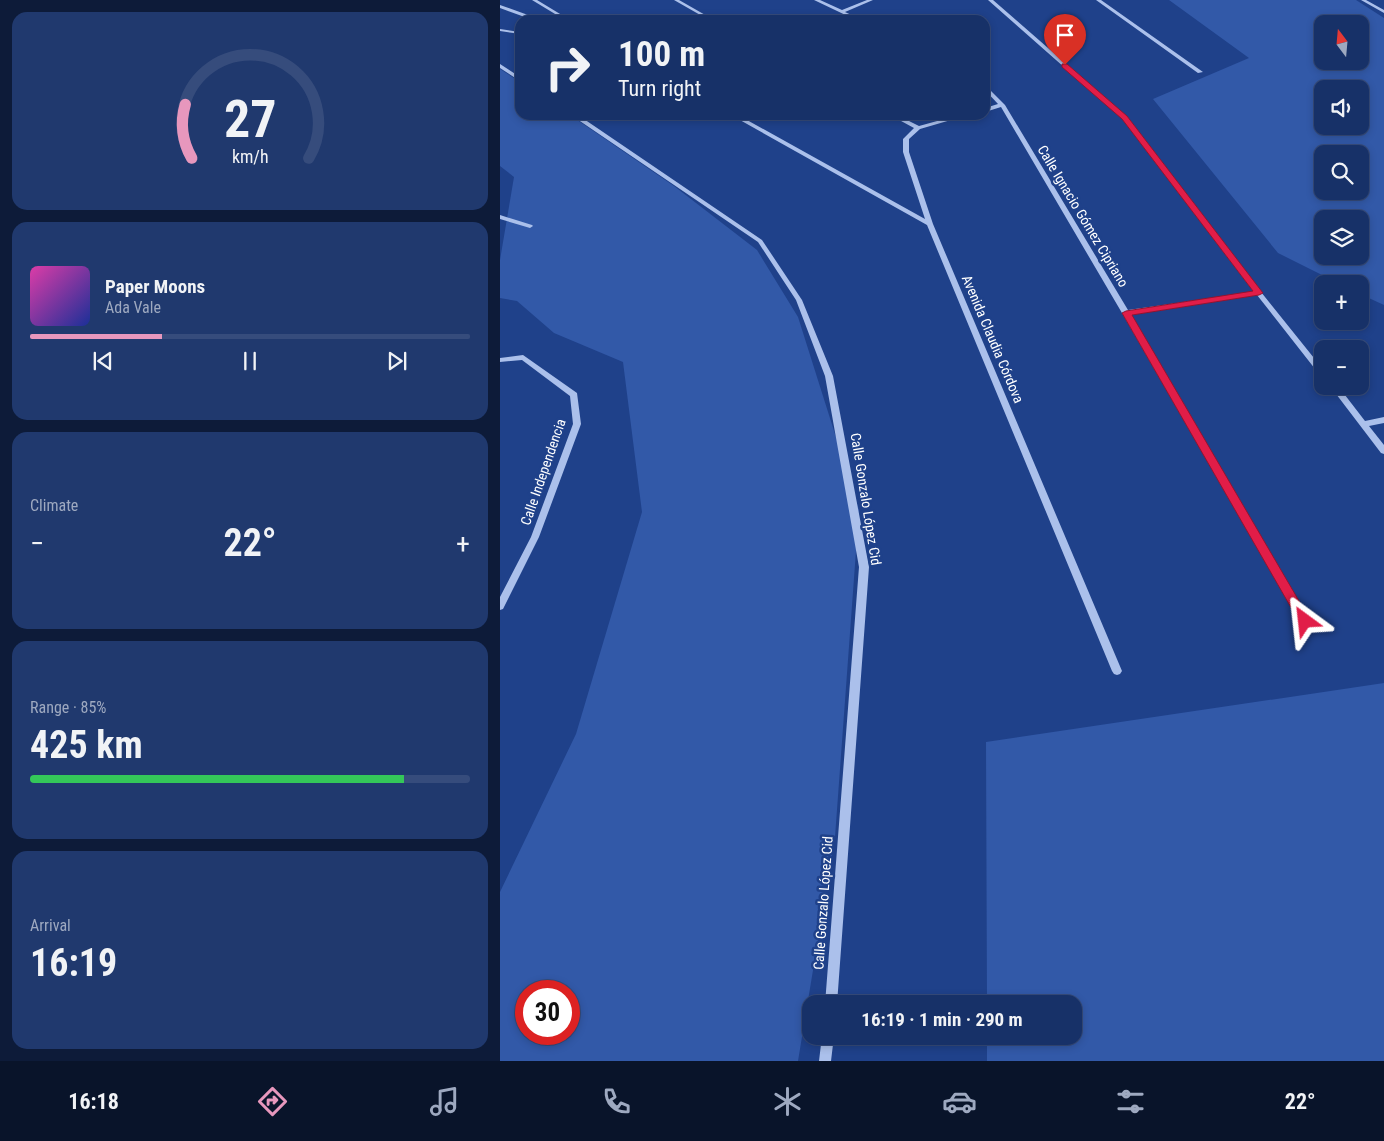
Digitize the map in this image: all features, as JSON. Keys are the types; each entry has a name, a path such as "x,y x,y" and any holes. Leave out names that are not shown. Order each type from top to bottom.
{"street":[{"path":"534,0 560,15"},
{"path":"676,0 703,15"},
{"path":"816,0 851,15"},
{"path":"843,11 871,0"},
{"path":"990,0 1125,118 1314,362"},
{"path":"1098,0 1200,72"},
{"path":"1363,0 1384,12"},
{"path":"500,6 523,15"},
{"path":"500,30 515,32"},
{"path":"500,66 515,76"},
{"name":"Calle Ignacio Gómez Cipriano","path":"990,92 1002,105 1126,313 1305,621"},
{"path":"990,109 1002,105"},
{"name":"Calle Gonzalo López Cid","path":"581,120 760,241 799,300 829,376 864,567 832,995"},
{"path":"743,120 930,224"},
{"path":"903,120 918,128 947,120"},
{"name":"Avenida Claudia Córdova","path":"918,128 906,139 906,152 930,224 1117,671"},
{"path":"500,218 530,226"},
{"path":"1126,313 1259,293"},
{"name":"Calle Independencia","path":"500,360 523,357 574,395 577,424 535,537 500,606"},
{"path":"1341,395 1384,451"},
{"path":"1364,424 1384,420"},
{"path":"825,1061 827,1045"}],"shaded area":[{"path":"1169,0 1356,0 1384,18 1384,305 1369,298 1369,275 1322,275 1278,253 1153,99 1249,58"},
{"path":"500,69 515,79 515,120 577,120 674,186 757,250 798,317 859,510 835,837 809,995 802,995 802,1037 798,1061 500,1061 500,892 576,734 642,512 623,362 554,333 517,301 500,298 500,260 514,177 500,166"},
{"path":"1384,683 1384,1061 987,1061 987,1045 1082,1045 1082,995 987,995 986,742"}],"route":[{"path":"1065,65 1125,118 1259,293 1126,313 1305,621"}]}
